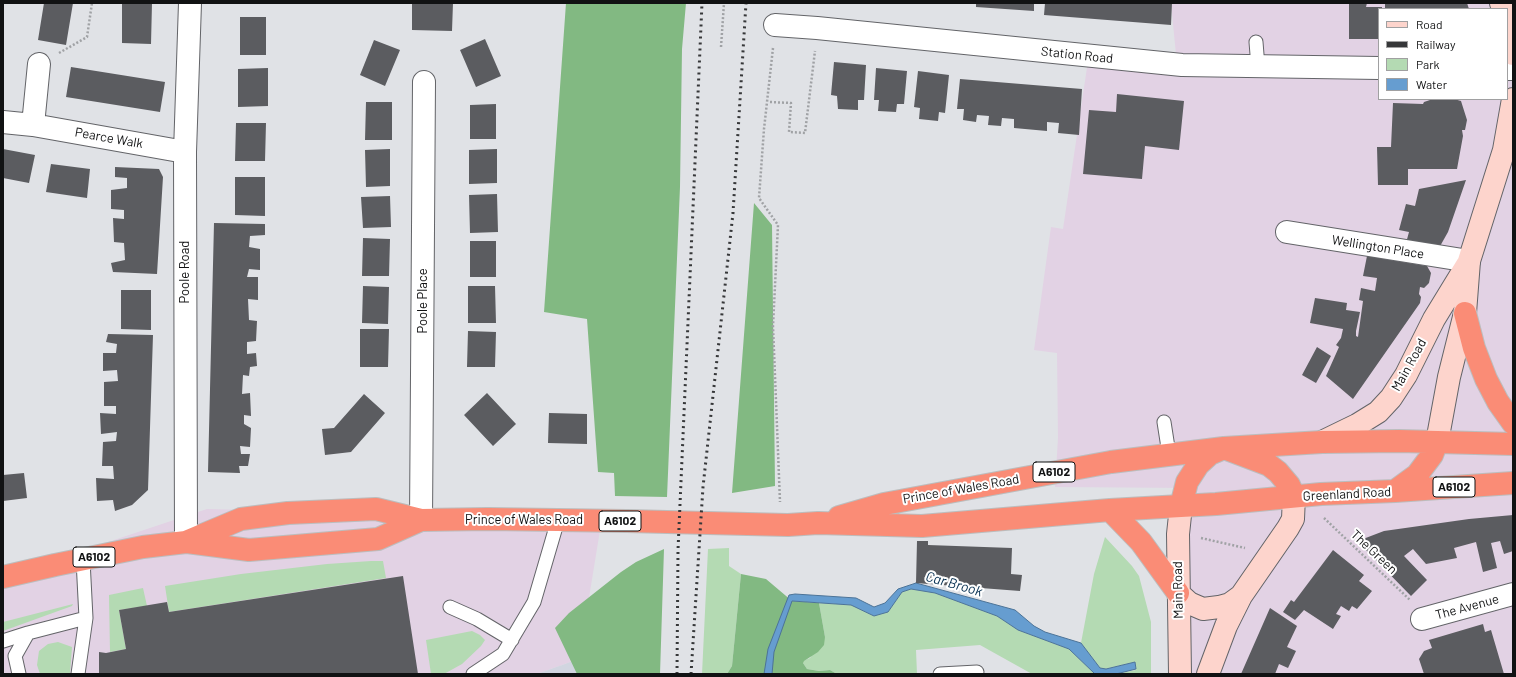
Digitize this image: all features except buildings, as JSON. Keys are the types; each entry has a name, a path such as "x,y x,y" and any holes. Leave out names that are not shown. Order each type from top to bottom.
{"highway":[{"path":"1465,313 1474,348 1486,379 1498,402 1513,423"},
{"name":"A6102","path":"1224,448 1322,442 1437,442 1513,444"},
{"path":"1395,491 1417,475 1432,455 1437,442"},
{"name":"Prince of Wales Road","path":"818,523 884,504 1123,460 1224,448"},
{"path":"1181,506 1188,482 1198,465 1210,454 1224,448 1269,465 1290,485 1294,496"},
{"name":"Greenland Road","path":"1181,506 1321,494 1395,491 1513,483"},
{"name":"Prince of Wales Road","path":"186,542 241,519 288,513 376,509 421,520 488,519 781,525 818,523 922,526 1110,510 1181,506"},
{"path":"1110,510 1141,542 1178,592"},
{"name":"Prince of Wales Road","path":"3,577 143,547 186,542 249,550 378,539 421,520"}],"main road":[{"path":"1508,28 1513,54"},
{"name":"Main Road","path":"1437,442 1449,377 1465,313 1470,261 1504,150 1513,99"},
{"name":"Main Road","path":"1322,442 1378,412 1391,398 1406,375 1434,319 1470,261"},
{"path":"1208,674 1226,626 1241,596 1288,528 1292,519 1294,496"},
{"name":"Main Road","path":"1180,674 1178,534 1181,506"},
{"path":"1178,592 1189,603 1203,609 1219,608 1230,604 1241,596"}],"street":[{"name":"Poole Road","path":"186,542 185,152 190,3"},
{"name":"Station Road","path":"775,25 817,28 1182,66 1378,68"},
{"path":"33,125 39,64"},
{"name":"Poole Place","path":"421,520 424,82"},
{"name":"Pearce Walk","path":"3,122 33,125 185,152"},
{"name":"Wellington Place","path":"1287,232 1470,261"},
{"name":"The Avenue","path":"1426,618 1513,594"}],"lane":[{"path":"1256,42 1258,67"},
{"path":"1164,422 1169,454"},
{"path":"473,674 503,654 534,602 558,520"},
{"path":"78,674 86,618 83,560"},
{"path":"450,607 477,619 512,640"},
{"path":"3,641 86,618"},
{"path":"19,674 15,656 28,633"},
{"path":"940,674 976,672"}],"path":[{"path":"39,64 87,38 92,3"},
{"path":"721,47 724,3"},
{"path":"775,25 764,129 759,198 778,225 772,326 781,525"},
{"path":"770,102 791,103 789,132 805,132 817,28"},
{"name":"The Green","path":"1321,494 1322,517 1426,618"}],"shaded area":[{"path":"1171,3 1513,3 1513,674 1186,674 1191,488 1055,487 1058,438 1057,353 1034,350 1051,227 1063,229 1089,54 1177,65"},
{"path":"207,509 602,518 579,659 537,674 3,674 3,577"},
{"path":"579,659 580,674 537,674"}],"green space":[{"path":"566,3 686,3 682,49 680,187 667,497 615,496 614,473 598,472 587,319 544,312"},
{"path":"754,203 772,225 775,486 732,493"},
{"path":"1105,537 1132,566 1139,576 1151,622 1151,674 1116,674 1136,670 1135,662 1105,669 1100,668 1081,643 1094,574"},
{"path":"729,548 729,566 741,574 732,666 727,674 702,674 708,549"},
{"path":"664,549 660,674 577,674 555,628 569,613 621,572 636,562"},
{"path":"383,561 386,578 169,612 165,586 241,574 327,564"},
{"path":"741,574 766,579 792,601 819,603 825,637 824,645 818,652 803,663 807,669 819,671 830,670 837,674 727,674 732,666"},
{"path":"143,588 147,606 119,610 126,649 110,652 109,595"},
{"path":"911,589 935,593 997,616 1018,630 1069,649 1095,674 1032,674 980,645 916,650 917,674 837,674 830,670 819,671 807,669 803,661 810,658 825,637 819,603 851,605 874,616 888,612 902,592"},
{"path":"73,604 72,606 3,631 3,622"},
{"path":"472,631 480,635 485,640 481,646 462,664 444,674 431,674 426,640"},
{"path":"58,642 72,647 70,674 40,674 37,665 39,651 48,644"}],"water":[{"path":"916,583 1015,610 1034,626 1045,632 1081,643 1100,668 1106,669 1135,662 1136,669 1116,674 1095,674 1069,649 1018,630 997,616 935,593 911,589 902,592 888,612 874,616 851,605 792,601 774,652 772,674 764,674 768,649 789,595 795,594 856,598 874,607 885,603 898,589"}],"railway":[{"path":"677,674 678,550 702,3"},
{"path":"691,674 703,487 733,213 746,3"}],"water label":[{"name":"Car Brook","path":"954,584"}]}
